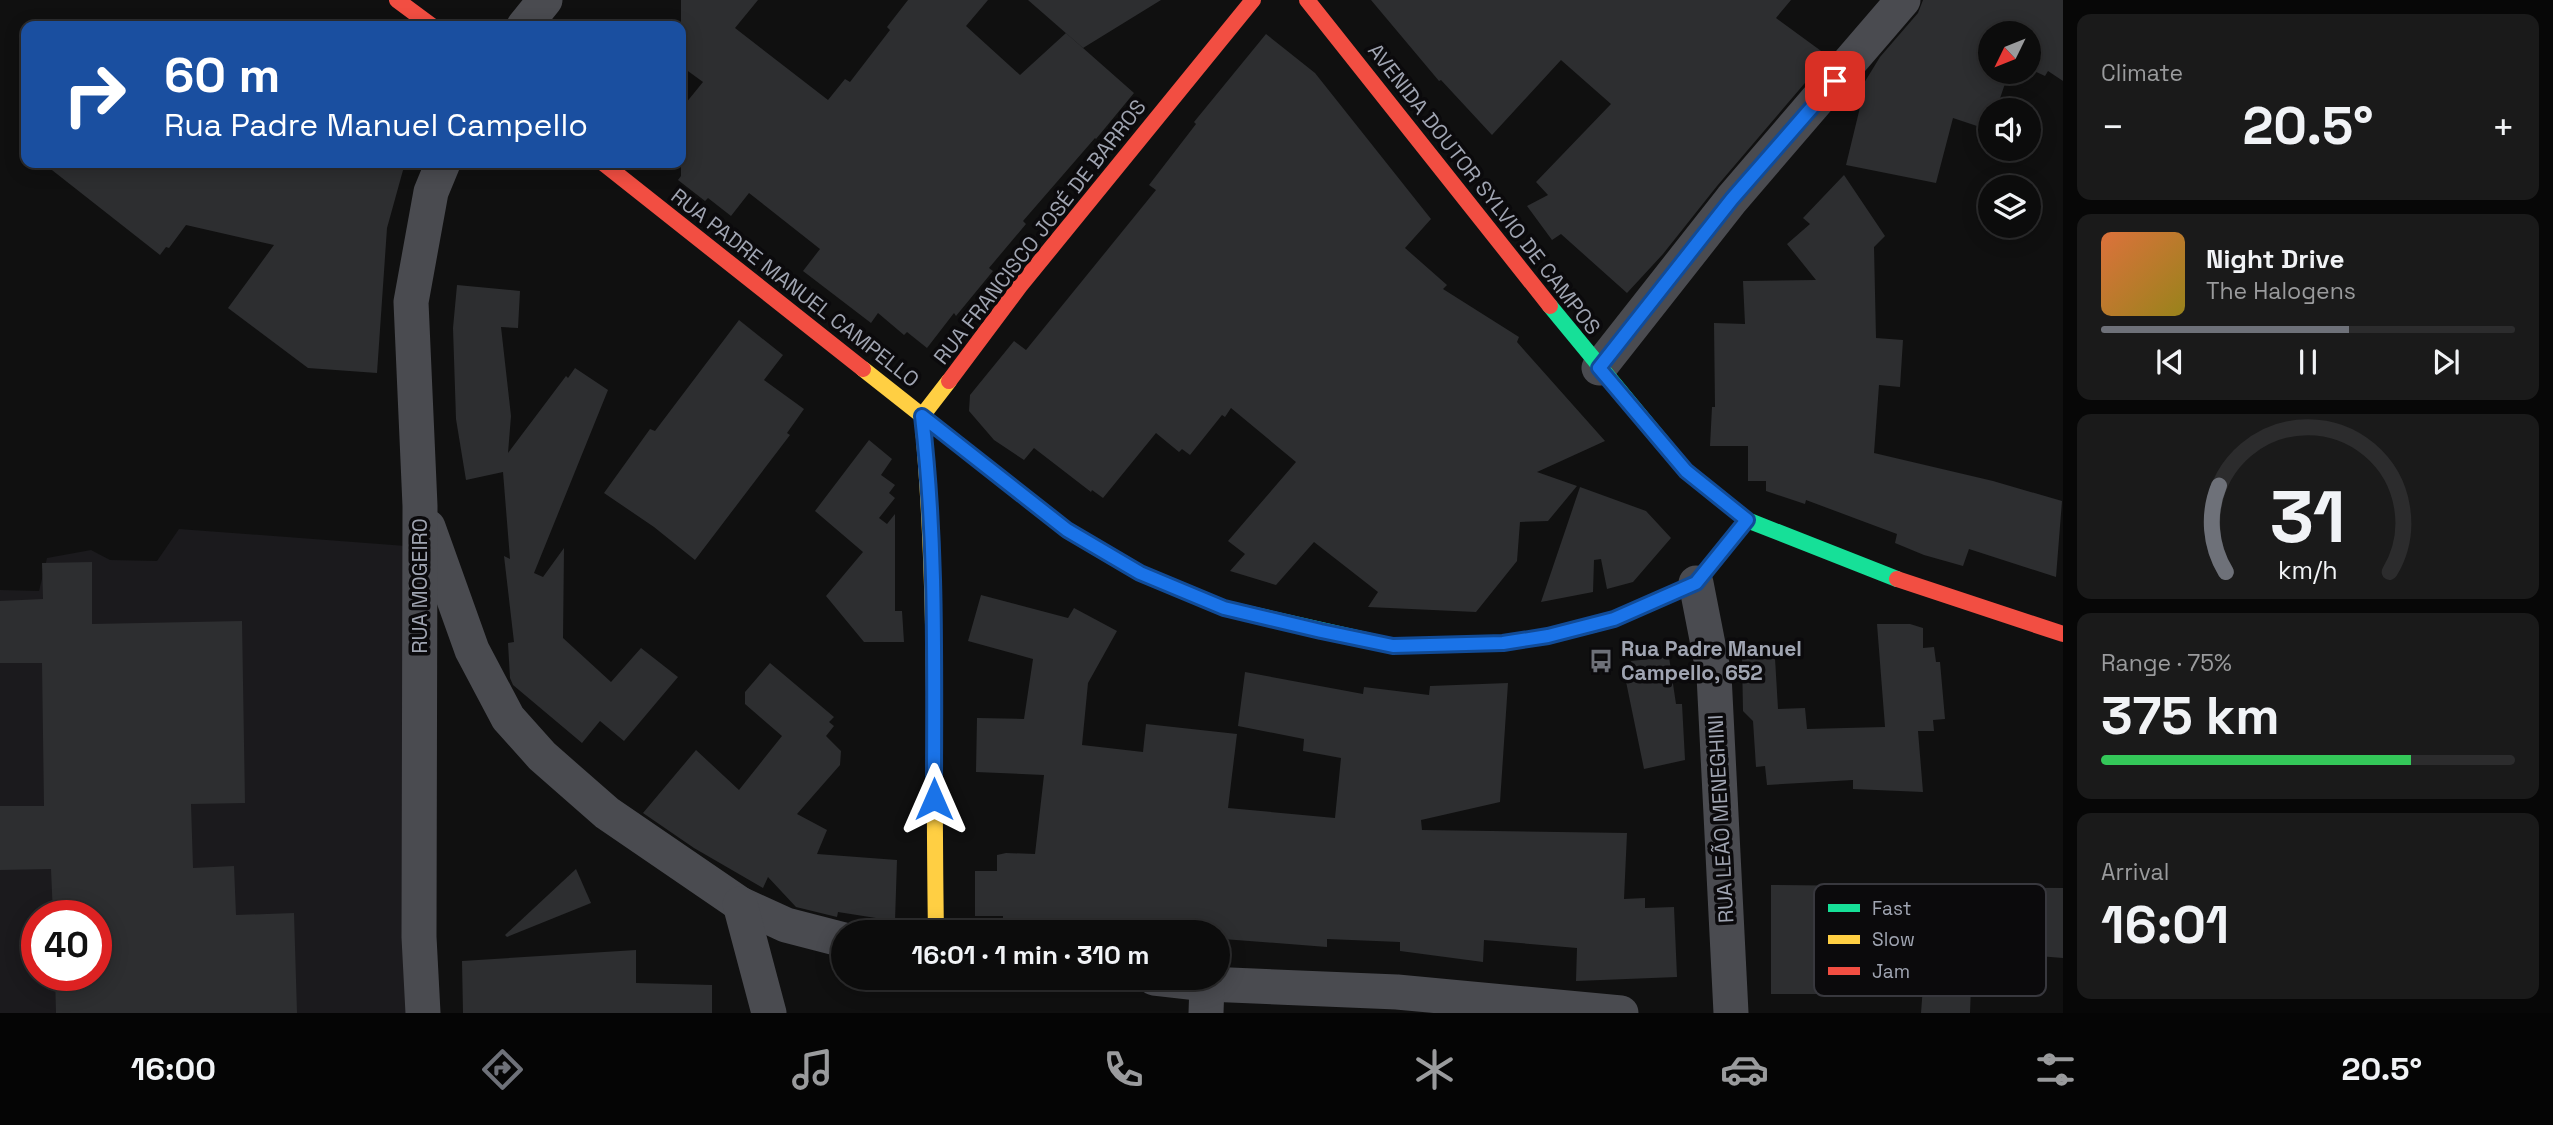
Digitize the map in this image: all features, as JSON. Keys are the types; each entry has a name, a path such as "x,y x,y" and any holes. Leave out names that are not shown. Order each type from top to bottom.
{"main road":[{"path":"397,0 426,21"},
{"name":"RUA FRANCISCO JOSÉ DE BARROS","path":"922,416 1020,286 1253,0"},
{"name":"AVENIDA DOUTOR SYLVIO DE CAMPOS","path":"1307,0 1599,368 1686,471 1747,520 1883,574 2063,635"},
{"name":"RUA PADRE MANUEL CAMPELLO","path":"609,168 1067,530 1140,573 1224,608 1393,646 1503,643 1548,636 1614,619 1696,583"},
{"path":"922,416 930,484 934,577 936,920"},
{"path":"1696,583 1747,520"}],"street":[{"path":"433,0 433,21"},
{"path":"528,21 545,0"},
{"path":"1599,368 1732,199 1903,0"},
{"name":"RUA MOGEIRO","path":"423,1013 419,937 420,506 411,302 430,192 441,168"},
{"path":"420,506 472,650 508,718 542,756 607,813 740,904 786,925 831,937"},
{"name":"RUA LEÃO MENEGHINI","path":"1696,583 1714,675 1731,1013"},
{"path":"740,904 769,1013"},
{"path":"1184,990 1206,999 1397,992 1567,1011 1621,1013"}],"shaded area":[{"path":"179,529 406,546 410,1013 0,1013 0,590 39,591 47,558 91,550 110,560 157,561"}],"building":[{"path":"681,0 758,0 735,28 828,100 845,79 850,82 890,30 887,27 908,0 988,0 966,26 1020,75 1066,33 1134,93 1023,221 1026,224 989,268 993,271 956,316 954,313 927,348 907,332 904,335 878,313 871,323 803,271 820,249 749,193 731,216 708,198 705,201 678,180 681,168 686,168 686,103 703,82 686,70 686,21 681,21"},
{"path":"1028,0 1161,0 1083,48"},
{"path":"1371,0 1791,0 1776,18 1828,56 1663,254 1627,293 1561,234 1552,240 1527,206 1548,195 1536,182 1611,104 1561,60 1492,135 1441,80 1439,81"},
{"path":"1923,0 2063,0 2063,81 2048,71 2045,76 2041,74 2041,21 1978,21 1978,84 2005,84 2000,98 1978,98 1978,126 1953,118 1936,183 1846,165 1863,95 1851,92 1860,81 1864,83 1880,57 1918,13"},
{"path":"1266,34 1315,73 1431,219 1405,248 1447,285 1443,289 1519,337 1517,342 1605,441 1537,472 1577,486 1548,521 1520,522 1517,561 1476,612 1368,607 1378,592 1314,542 1276,585 1230,571 1245,554 1228,541 1296,462 1231,408 1225,417 1222,415 1190,455 1182,449 1179,452 1156,433 1103,498 1092,490 1091,492 1034,448 1024,460 994,440 969,411 970,395 1014,341 1026,350 1156,190 1149,185 1196,124 1194,122"},
{"path":"49,168 404,168 387,228 377,373 308,368 228,308 274,245 186,225 169,248 166,247 160,255"},
{"path":"1844,175 1885,236 1874,247 1876,338 1903,340 1900,387 1879,385 1874,453 1993,481 2062,501 2056,577 1969,549 1963,566 1924,555 1895,543 1897,534 1806,500 1805,504 1766,491 1766,481 1748,481 1748,446 1710,446 1712,407 1715,407 1714,323 1745,324 1743,281 1816,280 1787,244 1810,224 1803,218"},
{"path":"457,285 520,291 518,328 501,327 511,416 508,453 566,376 568,378 575,368 608,390 534,573 543,577 564,548 563,638 611,682 641,648 678,677 624,741 600,721 582,743 513,685 510,678 508,643 514,642 504,556 510,559 503,472 466,480 456,419 453,328"},
{"path":"739,320 783,355 764,380 804,409 787,433 790,435 695,560 654,527 604,493 650,429 655,431"},
{"path":"869,440 892,459 881,475 895,485 889,493 895,498 879,518 887,524 895,514 895,611 902,611 904,642 864,642 826,596 863,552 815,511"},
{"path":"1580,487 1646,511 1671,538 1633,582 1607,589 1601,559 1594,560 1593,592 1541,602"},
{"path":"92,562 92,624 242,621 245,803 191,804 193,868 234,866 236,915 294,913 297,1013 56,1013 55,991 112,991 112,900 52,900 51,869 0,870 0,806 44,806 42,663 0,663 0,601 43,599 42,563"},
{"path":"981,595 1068,618 1074,608 1117,631 1088,683 1082,745 1143,752 1146,724 1237,734 1228,808 1335,818 1341,758 1303,751 1304,739 1238,726 1245,672 1363,694 1364,687 1429,695 1430,686 1508,683 1500,802 1421,820 1422,830 1627,833 1624,899 1645,898 1645,908 1674,907 1677,977 1576,981 1577,948 1484,940 1483,962 1400,951 1400,942 1327,939 1327,947 1230,940 1230,920 1003,920 1003,916 975,916 975,871 997,871 997,855 1035,854 1044,775 976,772 977,718 1024,719 1033,659 968,641"},
{"path":"1877,624 1910,624 1923,628 1923,648 1934,647 1936,662 1940,662 1945,719 1933,720 1934,731 1918,731 1923,792 1853,789 1853,780 1767,785 1765,766 1756,767 1753,721 1743,711 1742,658 1775,658 1778,709 1805,708 1807,729 1885,727"},
{"path":"1669,657 1676,704 1682,704 1685,760 1644,769 1623,667 1632,665 1631,661"},
{"path":"770,663 834,717 829,722 834,726 826,736 841,751 840,765 797,814 827,830 817,854 897,860 895,920 838,912 837,917 796,907 768,877 763,888 694,848 643,813 696,750 739,790 782,736 745,704 745,692"},
{"path":"576,869 591,903 507,937 505,935"},
{"path":"1771,885 1814,885 1814,994 1771,994"},
{"path":"2046,888 2063,888 2063,958 2046,957"},
{"path":"636,950 636,983 712,985 712,1013 463,1013 462,961"},
{"path":"1922,996 1971,996 1970,1013 1921,1013"}],"traffic: fast":[{"path":"1550,306 1686,471 1747,520 1897,579"},
{"path":"1092,545 1140,573 1224,608 1393,646 1503,643 1592,625"}],"traffic: slow":[{"path":"863,369 1067,530 1092,545"},
{"path":"936,920 933,610 922,416 949,381"},
{"path":"1592,625 1614,619 1696,583 1747,520"}],"traffic: jam":[{"path":"397,0 425,21"},
{"path":"949,381 1020,286 1253,0"},
{"path":"1307,0 1550,306"},
{"path":"609,168 863,369"},
{"path":"1897,579 2063,634"}],"place":[{"name":"Rua Padre Manuel Campello, 652","path":"1601,661"}],"route":[{"path":"934,799 934,577 930,484 922,416 1067,530 1140,573 1224,608 1393,646 1503,643 1548,636 1614,619 1696,583 1747,520 1686,471 1599,368 1732,199 1835,81"}]}
